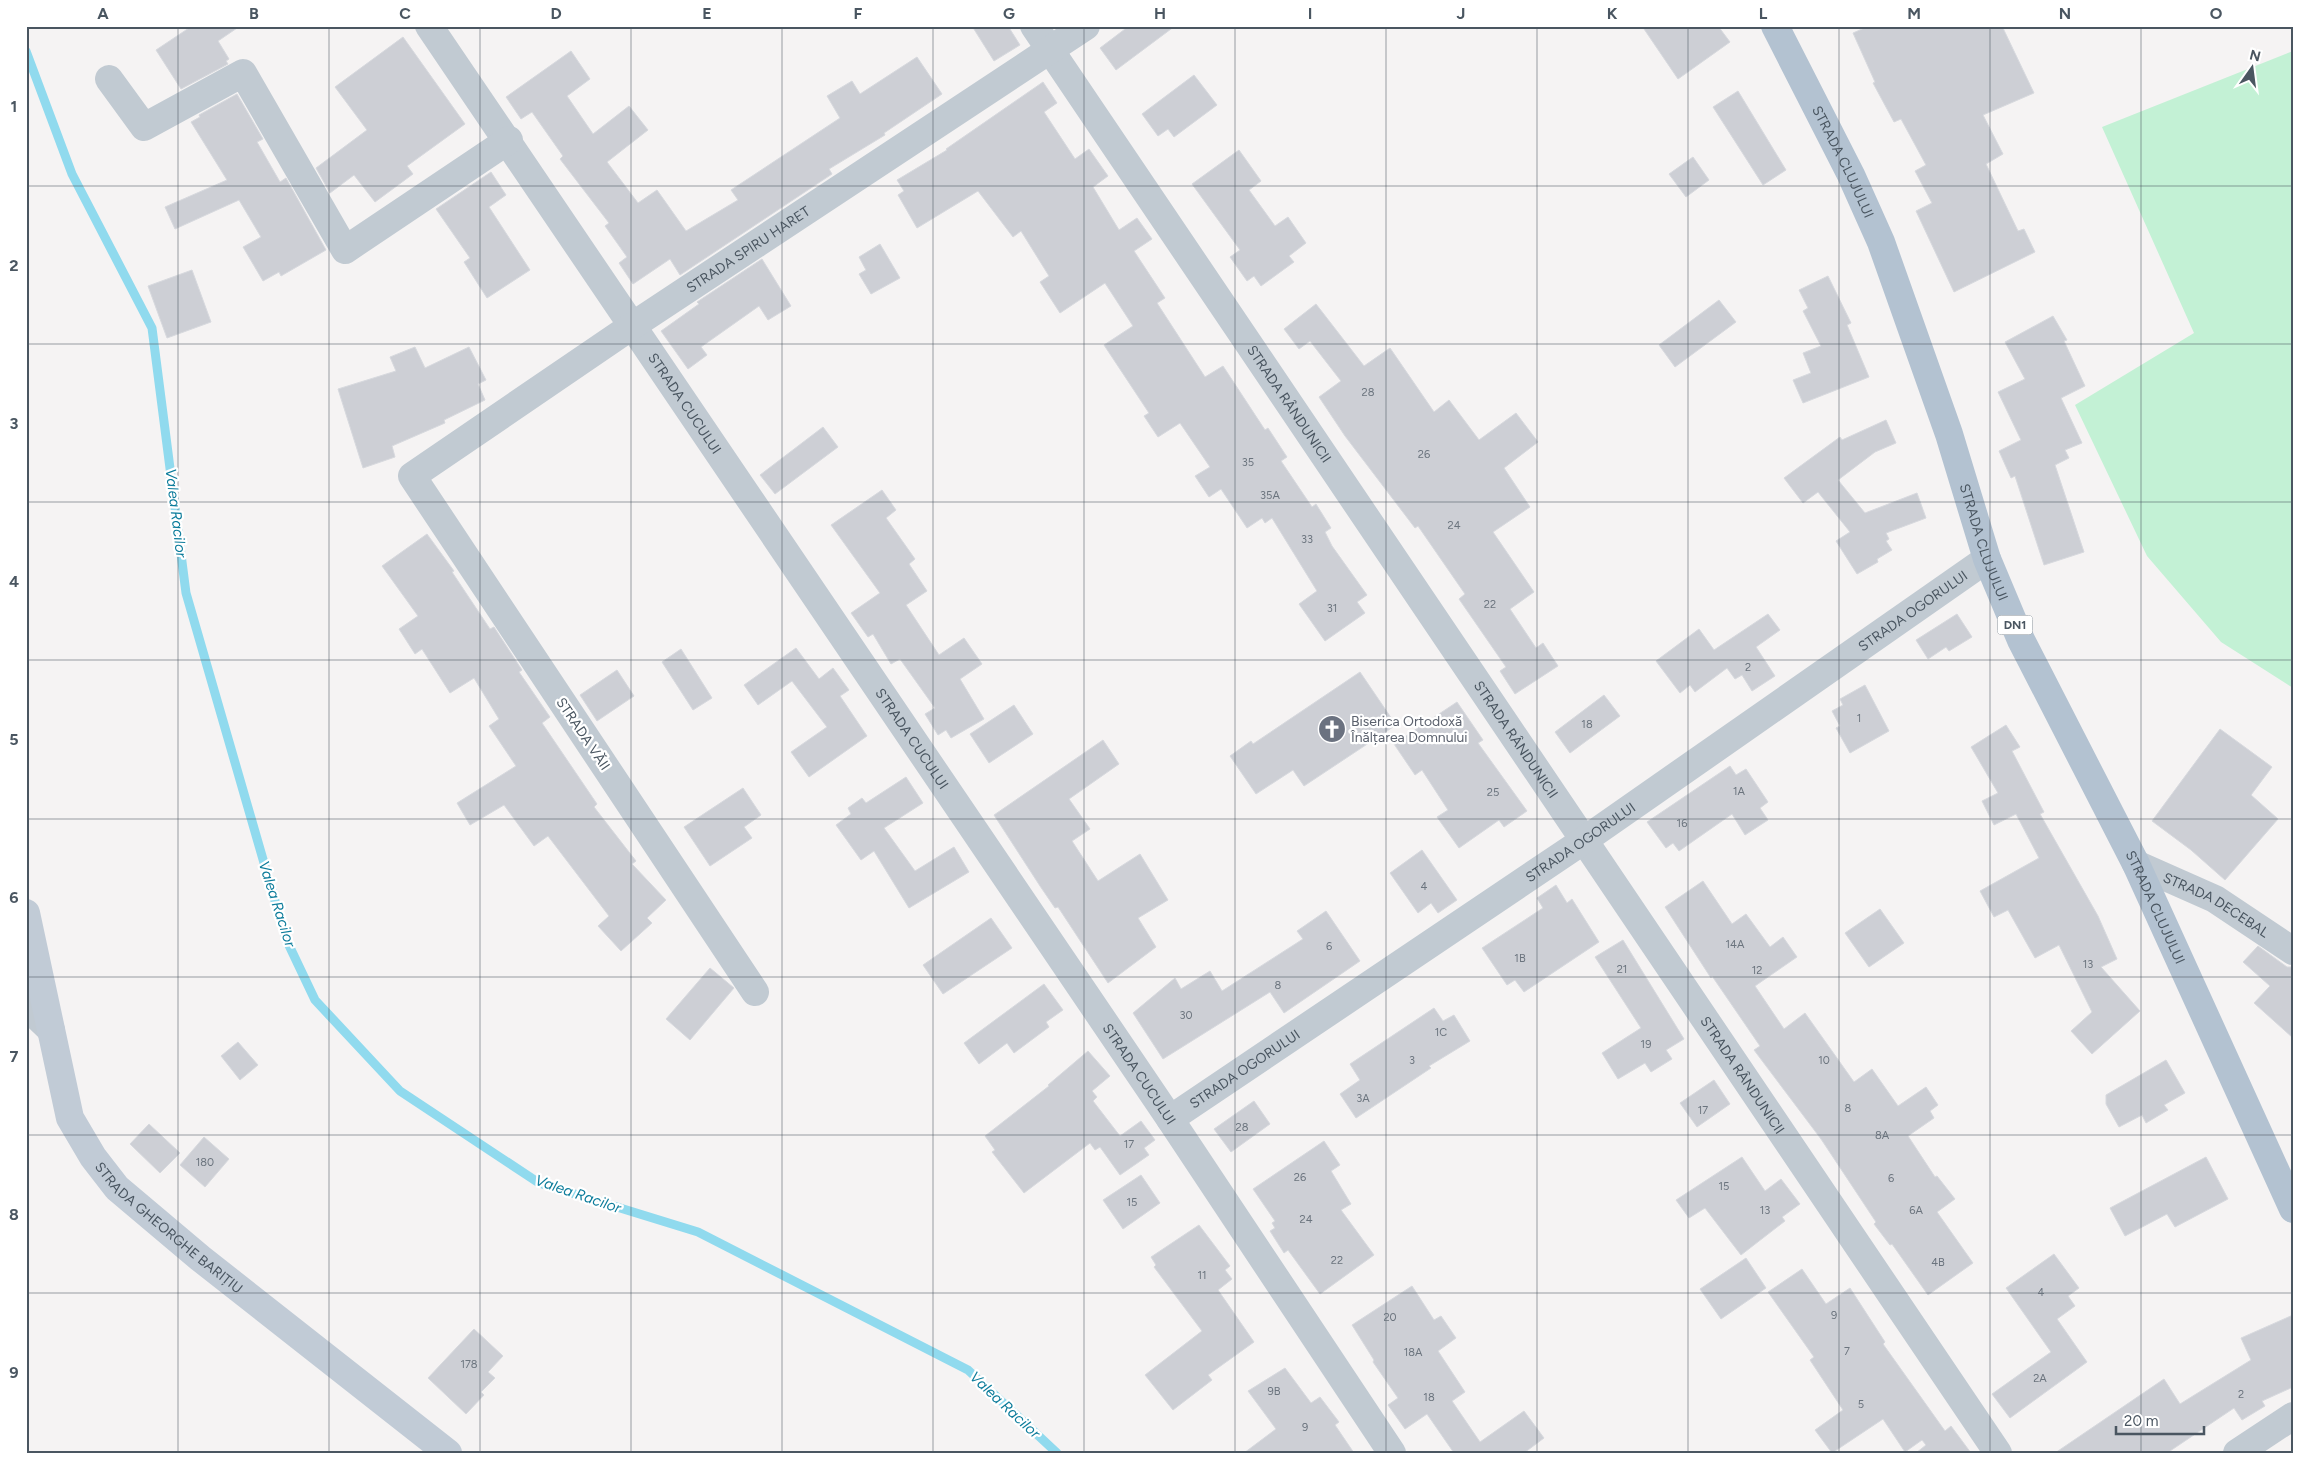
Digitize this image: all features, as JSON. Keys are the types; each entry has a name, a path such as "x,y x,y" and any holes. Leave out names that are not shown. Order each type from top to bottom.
{"main road":[{"name":"STRADA CLUJULUI","path":"1775,26 1851,175 1881,242 1948,434 1987,558 2020,640 2136,864 2293,1209"},
{"name":"STRADA GHEORGHE BARIȚIU","path":"26,913 70,1118 93,1158 117,1188 200,1258 448,1453"}],"street":[{"name":"STRADA CUCULUI","path":"429,26 509,140 632,326 1170,1119 1392,1453"},
{"name":"STRADA RÂNDUNICII","path":"1034,26 1998,1453"},
{"name":"STRADA SPIRU HARET","path":"412,476 632,326 1086,26"},
{"path":"109,79 144,127 243,74 344,250 509,140"},
{"name":"STRADA VĂII","path":"412,476 755,992"},
{"name":"STRADA OGORULUI","path":"1170,1119 1583,841 1987,558"},
{"name":"STRADA DECEBAL","path":"2136,864 2215,899 2293,951"},
{"path":"26,1006 51,1030"},
{"path":"2237,1453 2293,1416"}],"green space":[{"path":"2293,51 2293,688 2221,642 2147,556 2075,405 2194,333 2102,127"}],"building":[{"path":"192,26 240,26 218,41 229,59 226,61 228,64 181,89 156,50"},
{"path":"972,26 1008,26 1020,45 994,61"},
{"path":"1129,26 1175,26 1116,70 1100,48"},
{"path":"1642,26 1718,26 1730,42 1678,79"},
{"path":"1869,26 2002,26 2034,93 1983,115 2003,154 1986,164 2018,231 2024,229 2035,252 1954,292 1916,211 1932,203 1915,171 1926,165 1901,119 1894,122 1873,83 1875,82 1853,33"},
{"path":"403,37 465,124 407,166 413,174 375,202 354,175 330,193 316,168 367,130 335,87"},
{"path":"571,51 590,79 567,96 593,134 629,106 648,130 607,162 638,203 657,190 686,231 738,200 731,190 840,118 827,96 852,81 860,94 917,57 942,94 884,133 885,135 829,169 832,174 680,275 670,259 633,284 619,263 627,257 605,226 609,223 560,159 563,156 532,112 521,119 506,97"},
{"path":"1194,75 1217,105 1174,137 1168,129 1158,136 1142,114"},
{"path":"1043,82 1057,103 1044,112 1075,159 1089,149 1108,176 1093,187 1119,230 1137,218 1152,239 1134,251 1165,298 1157,303 1205,377 1223,366 1265,430 1268,428 1287,457 1281,461 1312,507 1316,504 1331,528 1325,532 1332,546 1367,595 1357,602 1365,613 1325,641 1299,604 1317,591 1272,518 1265,523 1262,518 1247,528 1221,489 1209,497 1195,476 1210,467 1180,423 1158,437 1144,416 1149,413 1104,345 1133,326 1105,283 1060,313 1040,282 1049,276 1021,231 1013,237 978,191 917,228 898,195 904,191 897,180 947,150"},
{"path":"1738,91 1786,170 1763,185 1713,107"},
{"path":"237,94 263,139 257,142 280,182 286,178 326,250 281,276 279,272 263,281 243,247 261,237 239,200 175,229 165,207 227,180 191,122 200,117 199,115"},
{"path":"1239,150 1261,181 1249,190 1275,226 1288,217 1306,243 1289,256 1294,262 1261,286 1254,276 1247,281 1230,257 1240,250 1192,184"},
{"path":"1693,157 1709,180 1686,197 1669,174"},
{"path":"491,172 506,195 489,207 530,270 487,298 464,262 470,258 436,209"},
{"path":"880,244 900,278 871,294 859,274 866,270 859,257"},
{"path":"762,259 791,306 768,320 759,306 701,347 707,355 688,369 661,331 699,304 697,302"},
{"path":"192,270 211,322 167,338 148,286"},
{"path":"1828,276 1851,323 1847,325 1869,377 1803,403 1793,380 1811,373 1803,353 1821,346 1803,311 1808,308 1799,290"},
{"path":"1719,300 1736,322 1675,367 1659,345"},
{"path":"1316,304 1364,366 1390,348 1434,412 1449,400 1479,440 1516,413 1538,442 1504,468 1530,507 1493,532 1534,592 1510,609 1536,648 1543,643 1558,666 1515,694 1500,671 1506,667 1459,599 1465,594 1418,526 1415,528 1345,436 1319,397 1341,381 1310,341 1299,349 1284,329"},
{"path":"2053,316 2067,340 2064,341 2085,386 2061,398 2082,443 2065,450 2069,458 2055,465 2084,552 2044,565 2015,476 2011,478 1999,451 2021,440 1998,392 2025,379 2005,342"},
{"path":"415,347 425,368 469,347 486,380 478,384 485,400 444,420 445,423 392,446 395,457 363,468 338,389 396,371 390,357"},
{"path":"1886,420 1896,443 1875,452 1838,480 1865,513 1917,493 1926,518 1886,533 1889,539 1886,541 1892,550 1877,559 1878,562 1857,574 1836,541 1850,532 1818,492 1803,503 1784,478 1840,437 1842,440"},
{"path":"823,427 838,447 775,494 760,475"},
{"path":"882,490 896,510 886,518 915,559 909,564 927,591 906,605 939,655 964,638 982,664 960,679 984,719 951,738 946,730 938,735 925,714 935,708 900,659 891,664 873,634 868,637 851,613 880,593 831,525"},
{"path":"427,534 454,571 452,572 490,629 494,627 522,670 519,672 550,717 542,723 597,804 594,807 636,861 632,864 666,900 647,918 652,923 621,951 598,926 609,916 548,836 534,846 504,805 470,825 457,803 516,766 489,726 499,719 474,678 450,693 422,649 415,654 399,629 418,616 382,566"},
{"path":"1768,614 1780,630 1756,647 1775,676 1752,691 1742,675 1735,679 1727,668 1695,692 1690,685 1680,693 1656,661 1699,629 1714,650"},
{"path":"1957,614 1972,637 1949,651 1946,647 1928,659 1916,640"},
{"path":"796,648 819,679 833,668 849,690 840,696 867,736 809,777 791,752 827,727 792,681 758,705 744,685"},
{"path":"681,649 712,698 693,710 662,662"},
{"path":"617,670 634,696 597,721 580,695"},
{"name":"Biserica Ortodoxă Înălțarea Domnului","path":"1360,672 1396,725 1304,786 1293,770 1256,794 1230,756 1251,741 1253,744"},
{"path":"1865,685 1889,731 1850,753 1836,728 1840,726 1832,711 1843,705 1840,699"},
{"path":"1604,695 1620,716 1570,753 1555,732"},
{"path":"1457,702 1483,740 1478,743 1527,811 1504,827 1499,820 1459,848 1437,817 1448,810 1422,770 1415,775 1394,744"},
{"path":"1014,705 1033,734 989,763 970,734"},
{"path":"2006,725 2020,747 2012,751 2044,812 2040,814 2098,916 2117,959 2101,967 2140,1011 2092,1054 2071,1031 2092,1012 2059,945 2035,958 2008,910 1994,917 1980,891 2039,858 2016,814 1994,825 1982,801 1998,793 1971,747"},
{"path":"2220,729 2272,767 2251,795 2278,819 2225,880 2191,850 2152,821"},
{"path":"1103,740 1119,764 1069,799 1090,829 1072,841 1098,881 1140,854 1168,900 1138,918 1156,947 1108,983 1058,907 1055,908 1040,886 994,815"},
{"path":"1730,766 1736,775 1746,769 1768,802 1760,808 1768,820 1745,835 1732,814 1679,851 1673,843 1666,848 1647,822"},
{"path":"906,777 923,803 884,828 915,871 954,847 969,872 909,908 874,851 861,860 836,825 851,814 848,808 862,798 866,803"},
{"path":"743,788 761,815 744,827 752,838 710,866 684,827"},
{"path":"1422,850 1457,900 1438,913 1431,903 1418,913 1390,873"},
{"path":"1703,881 1732,924 1746,914 1770,947 1783,937 1797,957 1755,986 1784,1029 1805,1013 1854,1082 1872,1069 1898,1106 1926,1087 1938,1105 1930,1111 1934,1118 1908,1136 1935,1177 1937,1176 1955,1199 1937,1212 1973,1263 1928,1295 1892,1244 1890,1245 1874,1224 1876,1222 1821,1139 1754,1050 1760,1046 1712,976 1711,978 1665,907"},
{"path":"1556,885 1567,903 1572,899 1599,942 1524,992 1515,980 1507,985 1482,948 1543,908 1537,898"},
{"path":"1880,909 1904,943 1869,967 1845,933"},
{"path":"1326,911 1360,961 1284,1013 1270,992 1163,1059 1133,1013 1175,978 1181,989 1210,971 1222,991 1303,939 1297,931"},
{"path":"991,918 1012,948 943,994 923,965"},
{"path":"1623,940 1684,1039 1666,1050 1672,1059 1651,1072 1645,1063 1618,1079 1602,1053 1641,1028 1595,957"},
{"path":"2258,946 2287,967 2293,967 2293,1038 2254,1003 2270,986 2243,962"},
{"path":"710,968 734,988 690,1040 666,1019"},
{"path":"1044,984 1063,1010 1046,1022 1049,1027 1014,1053 1007,1043 979,1064 964,1043"},
{"path":"1434,1008 1443,1021 1454,1015 1470,1041 1429,1066 1431,1068 1356,1118 1340,1094 1360,1080 1350,1064"},
{"path":"238,1042 258,1065 240,1080 221,1056"},
{"path":"1088,1051 1110,1076 1092,1091 1097,1097 1093,1101 1120,1136 1141,1121 1155,1140 1144,1148 1149,1155 1120,1175 1100,1147 1095,1150 1090,1143 1024,1193 992,1152 995,1150 985,1136 1049,1086"},
{"path":"2166,1060 2185,1093 2164,1105 2168,1110 2146,1123 2142,1115 2119,1127 2106,1104 2106,1095"},
{"path":"1714,1080 1730,1104 1697,1127 1680,1103"},
{"path":"1254,1101 1270,1124 1231,1152 1214,1129"},
{"path":"149,1124 180,1153 160,1173 130,1144"},
{"path":"204,1137 229,1159 205,1187 180,1165"},
{"path":"1324,1141 1340,1165 1331,1171 1351,1204 1341,1210 1374,1255 1320,1294 1288,1250 1284,1253 1270,1231 1275,1228 1272,1223 1275,1221 1253,1189"},
{"path":"1742,1157 1765,1191 1781,1179 1800,1204 1782,1217 1785,1221 1741,1255 1705,1208 1689,1218 1676,1200"},
{"path":"2206,1157 2228,1199 2175,1227 2167,1214 2125,1236 2110,1208"},
{"path":"1141,1175 1160,1203 1123,1229 1103,1200"},
{"path":"1199,1225 1230,1266 1225,1270 1232,1279 1218,1290 1254,1342 1208,1375 1212,1380 1173,1410 1145,1375 1202,1331 1154,1267 1156,1265 1151,1257"},
{"path":"2054,1254 2079,1288 2068,1296 2075,1306 2057,1319 2087,1362 2010,1418 1992,1394 2051,1352 2006,1288"},
{"path":"1746,1258 1766,1288 1721,1319 1700,1289"},
{"path":"1802,1269 1826,1304 1850,1288 1885,1342 1883,1344 1945,1431 1951,1426 1971,1453 1916,1453 1926,1445 1922,1440 1905,1452 1883,1419 1832,1453 1815,1430 1843,1410 1810,1360 1814,1357 1768,1292"},
{"path":"1412,1286 1434,1320 1441,1316 1456,1338 1438,1351 1465,1392 1452,1401 1480,1442 1524,1411 1544,1438 1524,1453 1454,1453 1427,1414 1405,1429 1388,1405 1398,1398 1373,1362 1374,1360 1352,1325"},
{"path":"2293,1315 2293,1387 2262,1401 2265,1406 2242,1420 2234,1408 2167,1453 2055,1453 2164,1379 2180,1404 2251,1360 2241,1338"},
{"path":"474,1329 503,1356 488,1372 495,1378 481,1392 484,1395 466,1414 428,1378"},
{"path":"1285,1368 1311,1403 1320,1397 1339,1422 1335,1425 1354,1453 1244,1453 1276,1429 1248,1391"}],"waterway":[{"name":"Valea Racilor","path":"26,51 72,174 152,328 186,593 286,939 315,1000 400,1091 539,1183 698,1232 968,1370 1057,1453"}],"place":[{"name":"Biserica Ortodoxă Înălțarea Domnului","path":"1332,729"}]}
